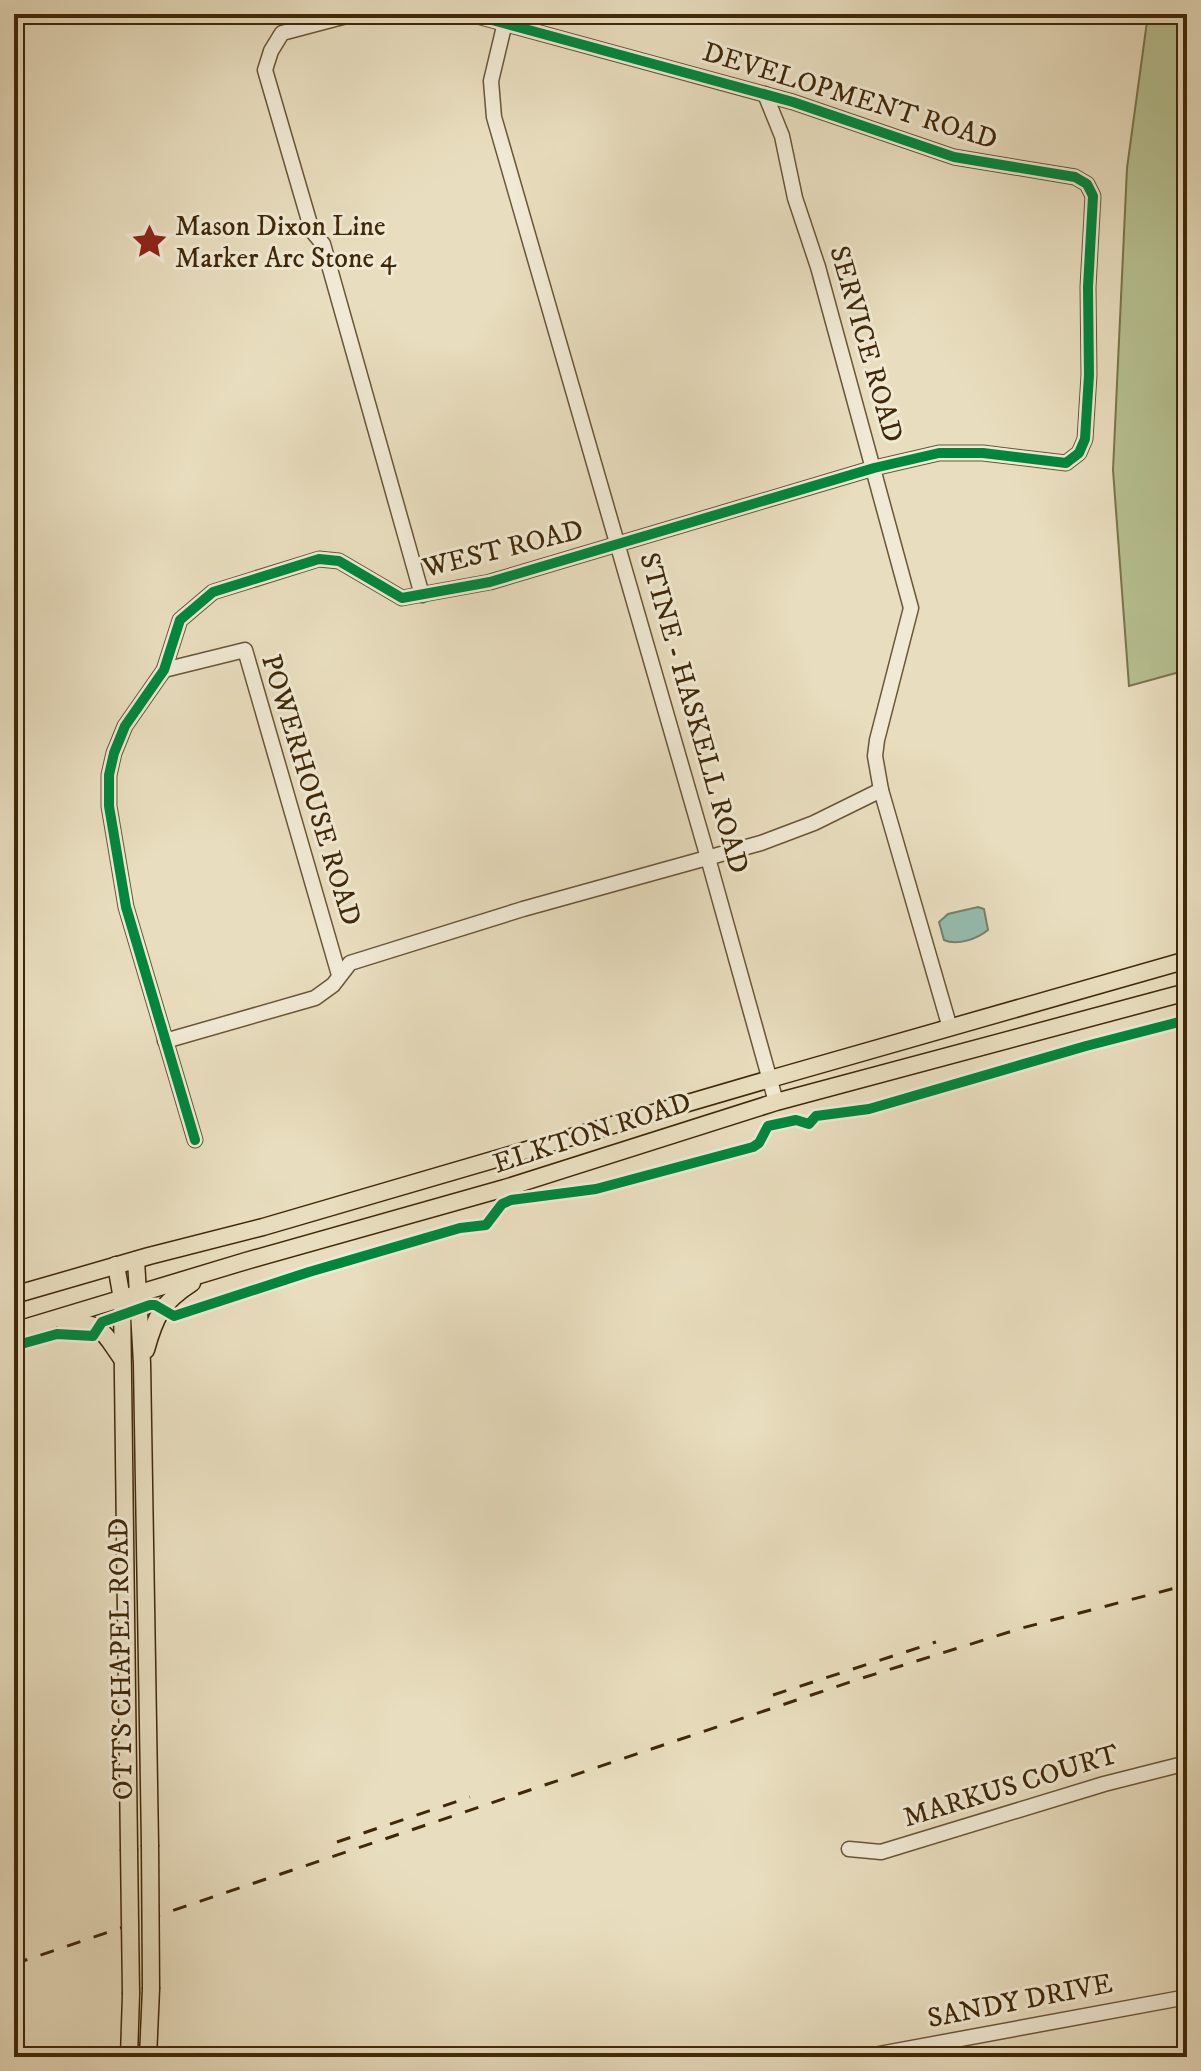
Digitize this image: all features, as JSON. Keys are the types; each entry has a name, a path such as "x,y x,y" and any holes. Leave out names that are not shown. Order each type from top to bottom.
{"main road":[{"name":"ELKTON ROAD","path":"14,1295 263,1227 1187,960"},
{"name":"ELKTON ROAD","path":"14,1331 505,1188 776,1102 1187,992"},
{"name":"OTTS CHAPEL ROAD","path":"129,2057 131,1994 122,1359 136,1260"},
{"name":"OTTS CHAPEL ROAD","path":"116,1265 130,1297 142,1363 150,1845 148,2057"},
{"path":"142,1363 152,1327 161,1309 178,1292 207,1273"},
{"path":"42,1323 82,1322 94,1325 108,1337 122,1359"}],"street":[{"path":"354,14 282,33 271,51 265,70 312,231 323,244 422,595"},
{"name":"DEVELOPMENT ROAD","path":"470,14 506,18 765,94 954,157 1075,177 1087,184 1093,196 1088,287 1087,407 1085,439 1079,453 1066,463 983,453 939,453 874,468"},
{"name":"STINE - HASKELL ROAD","path":"506,18 491,81 494,117 776,1102"},
{"name":"SERVICE ROAD","path":"765,94 782,136 795,198 818,267 911,608 875,756 881,790 950,1028"},
{"name":"WEST ROAD","path":"195,1140 126,907 108,788 111,763 119,740 164,670 180,620 213,592 319,559 339,561 402,598 422,595 490,582 874,468"},
{"name":"POWERHOUSE ROAD","path":"164,670 245,650 339,975"},
{"path":"165,1041 315,998 333,985 350,963 446,932 761,843 814,823 881,790"},
{"name":"MARKUS COURT","path":"849,1849 881,1852 1104,1784 1187,1763"},
{"name":"SANDY DRIVE","path":"863,2057 1187,1997"}],"shaded area":[{"path":"1148,14 1187,14 1187,670 1129,686 1113,470 1127,168"},
{"path":"978,907 984,909 988,930 967,941 944,940 939,922 948,914"}],"railway":[{"path":"14,1964 856,1680 1022,1628 1187,1585"},
{"path":"773,1695 936,1642"},
{"path":"337,1842 470,1797"}],"cycle path":[{"path":"195,1140 126,907 109,806 109,775 125,726 164,670 180,620 213,592 319,559 339,561 402,598 490,582 874,468 939,453 983,453 1066,463 1079,453 1085,439 1093,196 1087,184 1075,177 954,157 793,102 470,14"},
{"path":"14,1346 57,1334 93,1336 102,1322 150,1305 174,1316 309,1272 460,1228 486,1225 502,1204 511,1200 596,1189 753,1147 759,1143 768,1126 796,1120 809,1124 816,1116 869,1109 1187,1020"}],"place":[{"name":"Mason Dixon Line Marker Arc Stone 4","path":"149,242"}]}
